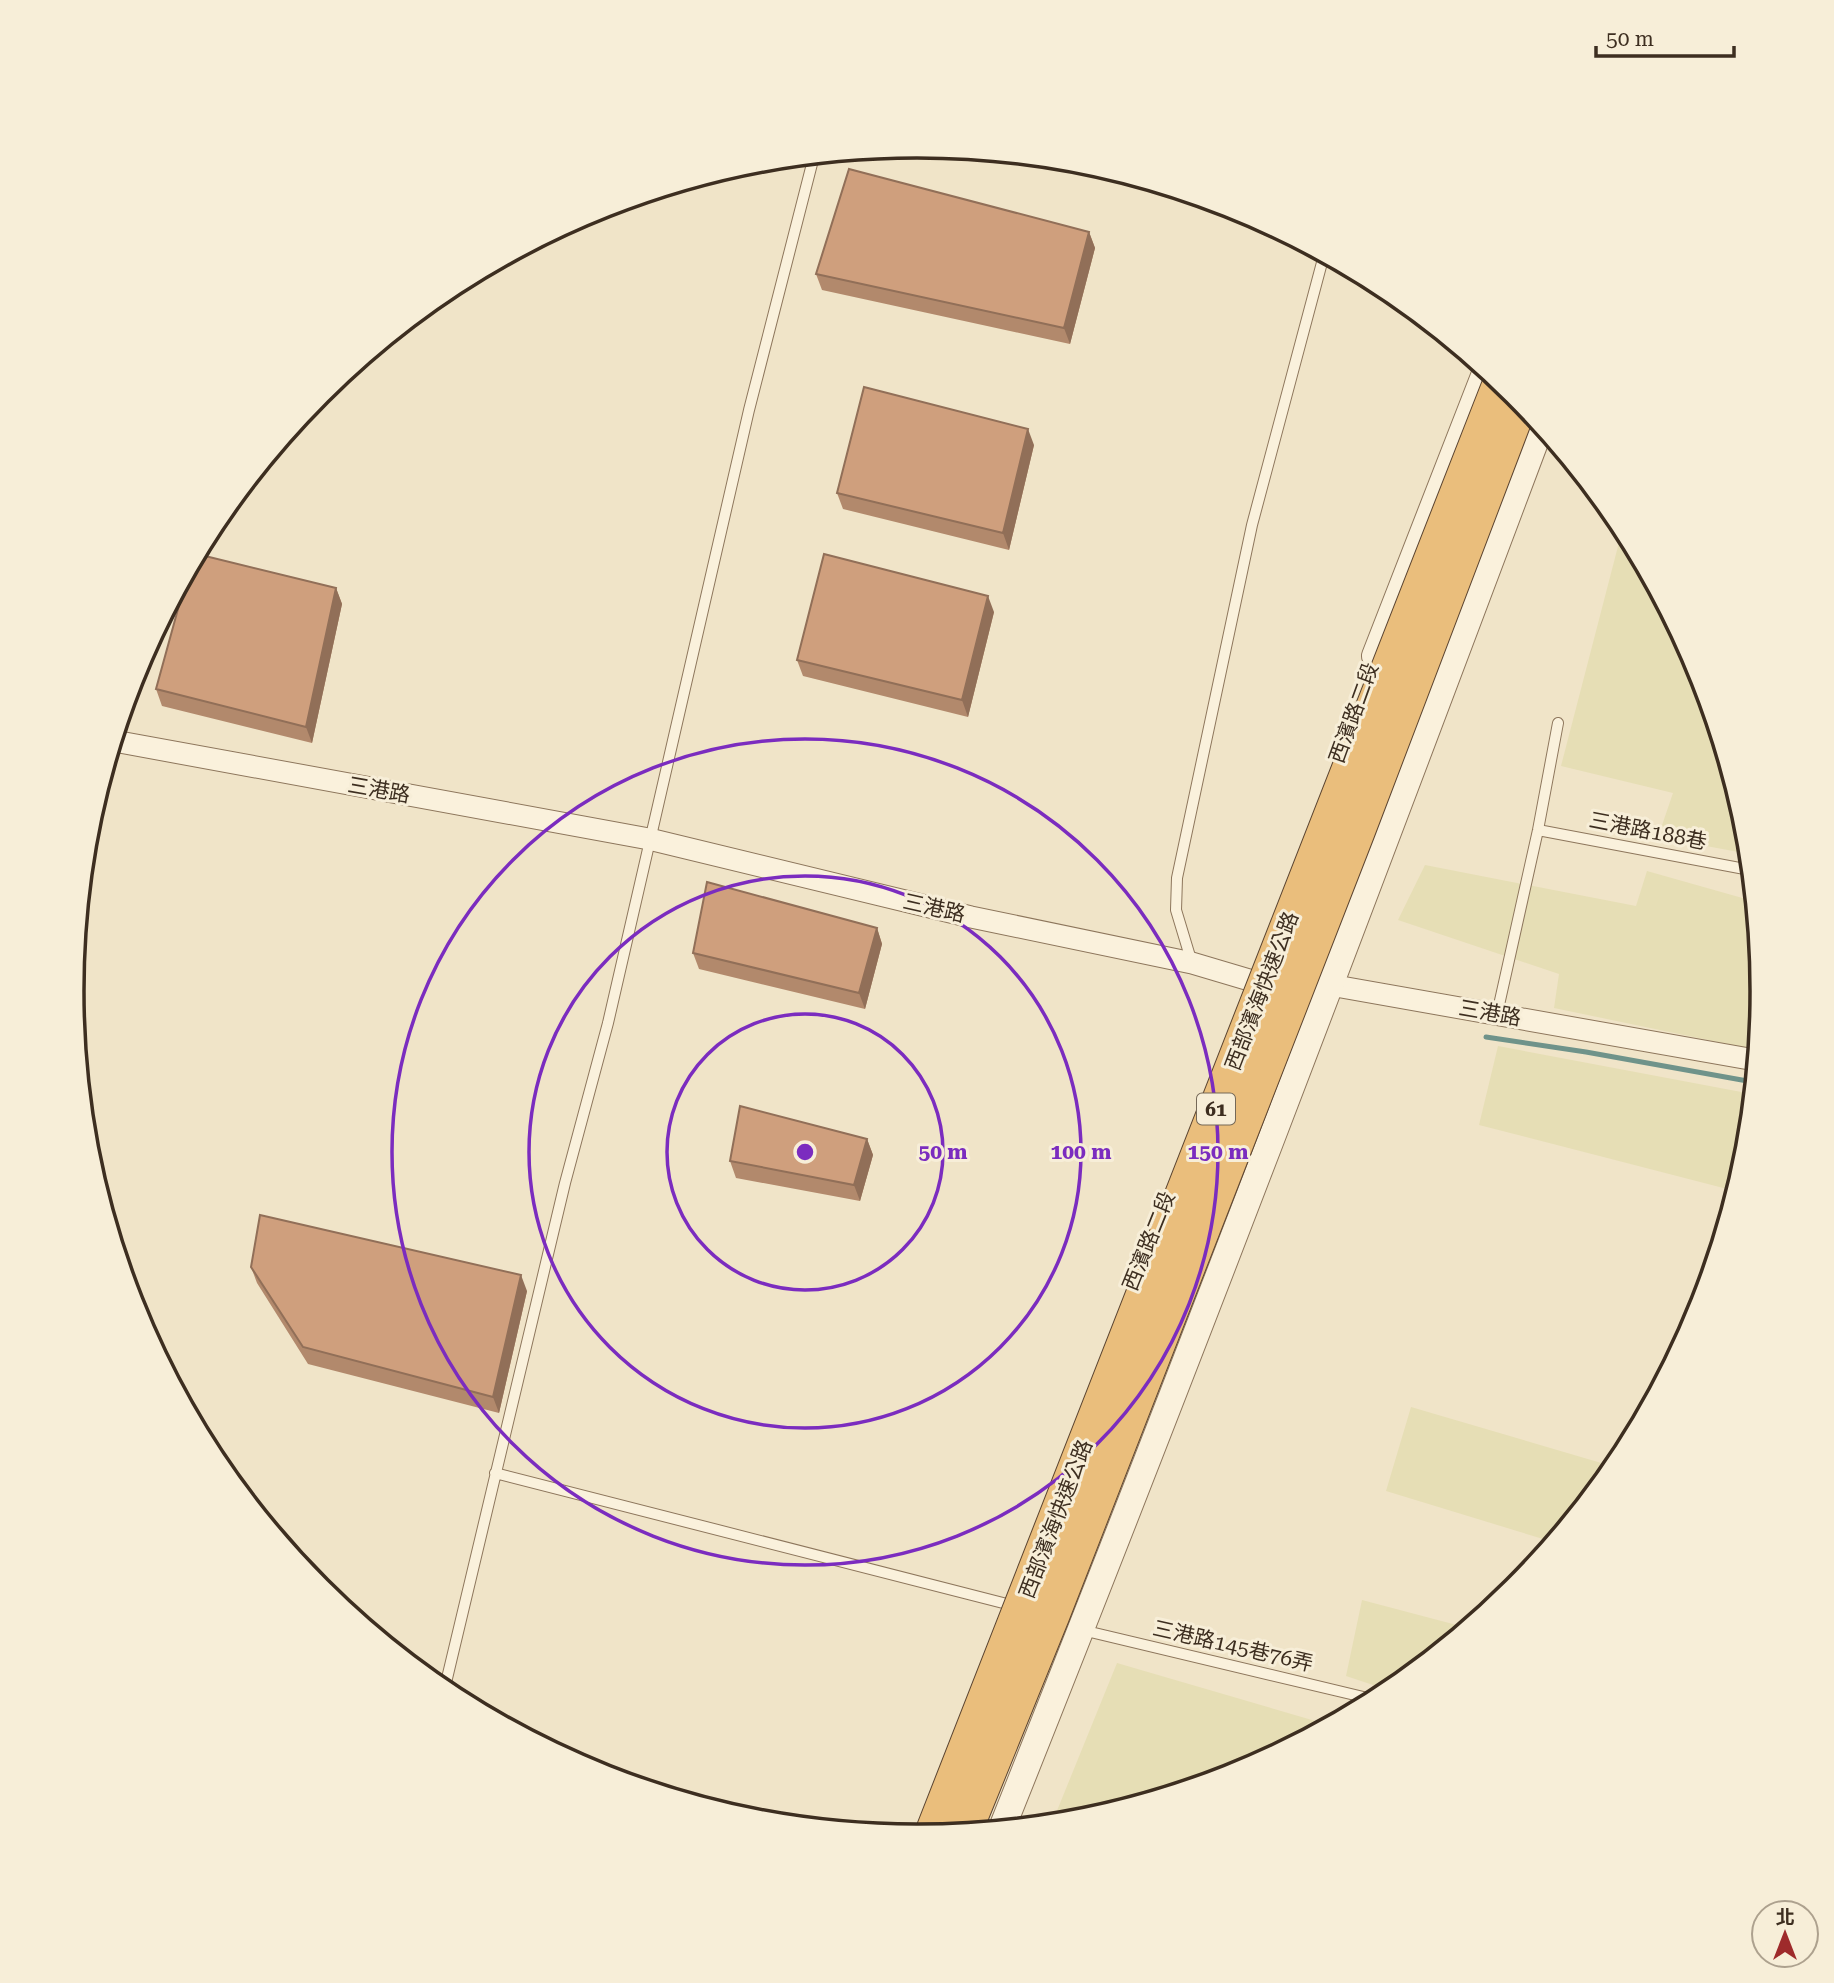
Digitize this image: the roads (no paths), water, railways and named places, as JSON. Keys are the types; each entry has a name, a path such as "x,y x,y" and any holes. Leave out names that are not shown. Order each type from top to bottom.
{"highway":[{"name":"西部濱海快速公路","path":"936,1824 1497,393"},
{"name":"西部濱海快速公路","path":"968,1823 1062,1589 1342,870 1516,413"}],"street":[{"name":"西濱路二段","path":"919,1824 1161,1210 1256,982 1401,588 1482,380"},
{"path":"1006,1819 1082,1630 1330,985 1537,436"},
{"name":"三港路","path":"122,743 649,839 971,917 1192,963 1256,982 1330,985 1747,1059"},
{"path":"1007,1604 1082,1630"}],"lane":[{"path":"447,1679 565,1183 608,1023 749,410 812,166"},
{"path":"1192,963 1176,910 1177,878 1252,525 1322,264"},
{"path":"1497,1014 1538,831 1558,723"},
{"name":"三港路188巷","path":"1538,831 1741,868"},
{"path":"495,1473 1007,1604"},
{"name":"三港路145巷76弄","path":"1082,1630 1360,1696"}],"waterway":[{"path":"1486,1037 1745,1081"}]}
